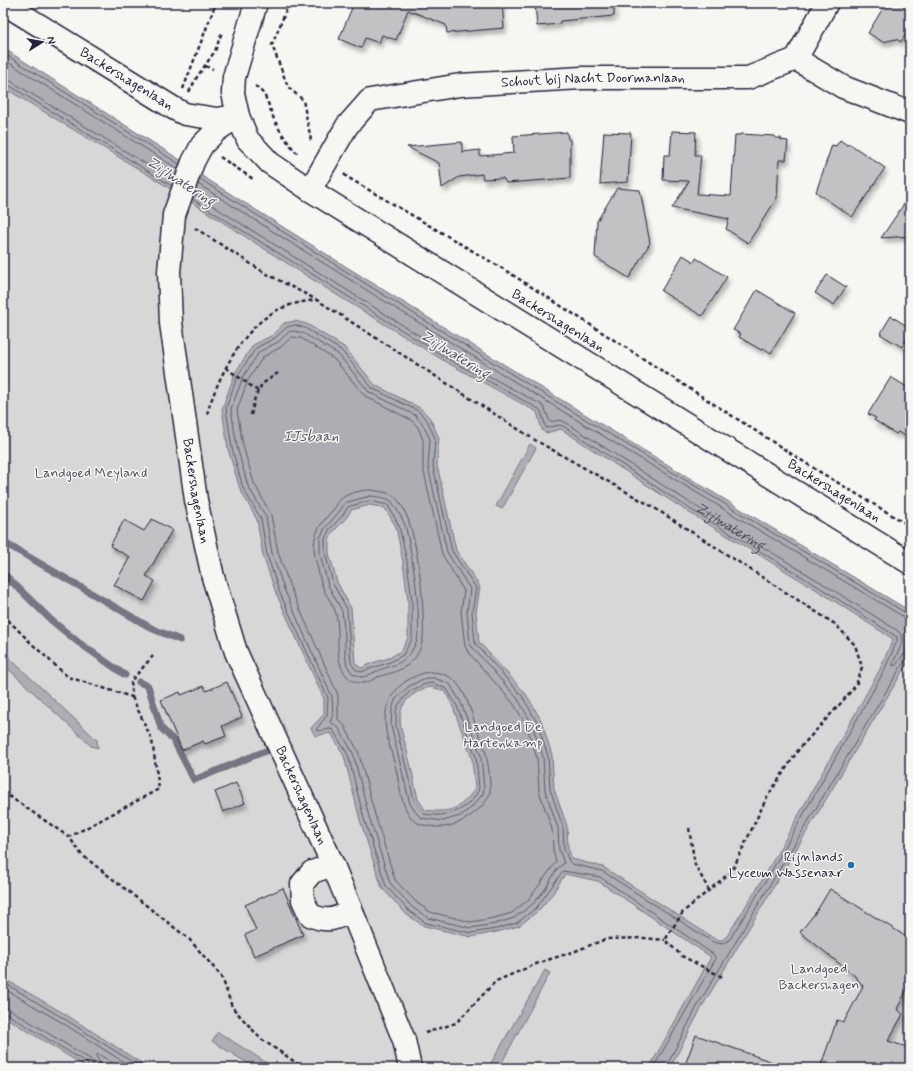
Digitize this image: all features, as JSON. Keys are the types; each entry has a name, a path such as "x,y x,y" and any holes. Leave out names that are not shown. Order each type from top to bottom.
{"street":[{"name":"Backershagenlaan","path":"3,3 185,114 217,119 238,116"},
{"name":"Backershagenlaan","path":"256,3 234,77 233,93 238,116 248,140 270,163 320,174 910,563"},
{"path":"826,3 796,59 843,87 910,113"},
{"name":"Schout bij Nacht Doormanlaan","path":"320,174 348,126 370,100 460,85 582,78 748,78 796,59"},
{"name":"Backershagenlaan","path":"238,116 217,130 202,145 193,162 174,215 169,272 171,323 196,500 213,577 236,652 333,865 404,1040 410,1068"},
{"path":"333,865 312,872 302,884 303,900 310,915 322,920 332,920 352,911"}],"path":[{"path":"180,94 216,3"},
{"path":"289,3 272,44 288,87 303,100 320,174"},
{"path":"223,30 215,51 205,66 260,89 266,96 276,125 288,144 320,174 347,178 505,270 815,469 910,526"},
{"path":"174,215 265,273 317,300 535,440 653,507 835,624 855,645 862,667 856,685 842,703 799,749 767,797 732,871 683,912 665,940"},
{"path":"207,415 215,391 226,368 237,349 255,327 265,318 285,306 317,300"},
{"path":"226,368 258,391"},
{"path":"252,415 255,396 262,384 278,373"},
{"path":"3,615 68,677 132,696"},
{"path":"69,837 159,789 152,740 132,696 131,681 153,656"},
{"path":"3,792 69,837 82,855 189,939 222,977 232,1007 261,1038 304,1068"},
{"path":"688,828 695,865 709,890"},
{"path":"404,1040 456,1023 496,981 541,962 573,952 606,939 644,938 665,940 682,956 724,978"}],"green space":[{"name":"Landgoed De Hartenkamp","path":"3,75 910,627 910,1068 3,1068"}],"water":[{"name":"IJsbaan","path":"3,48 182,161 199,174 287,230 464,340 910,611 910,659 703,1005 670,1068 649,1068 711,957 598,881 565,874 553,893 539,910 519,926 471,937 424,926 406,914 382,888 360,820 344,756 331,733 315,736 311,728 324,714 324,699 276,593 263,556 257,520 240,489 228,449 222,409 235,373 253,345 273,335 284,323 295,321 307,324 344,347 375,385 420,408 430,418 439,438 437,465 456,550 480,587 476,612 479,642 526,694 541,720 552,755 554,789 567,826 568,848 572,859 603,867 715,939 722,940 727,936 764,877 879,671 893,639 817,590 688,512 561,429 546,433 542,430 537,412 446,362 340,297 155,179 3,87","holes":["370,505 385,508 396,527 403,562 408,601 408,638 401,651 389,658 372,663 362,668 355,662 351,608 337,582 329,553 329,540 333,532 347,517 351,510","431,687 445,691 453,707 472,759 475,789 459,806 442,811 425,810 418,799 400,725 401,711 405,702 417,692"]},
{"path":"530,444 536,448 502,509 496,506"},
{"path":"3,652 97,740 98,748 91,746 3,664"},
{"path":"545,970 550,973 499,1068 488,1068"},
{"path":"3,978 65,1014 149,1068 88,1068 3,1016"},
{"path":"218,1032 275,1068 255,1068 212,1041"}],"building":[{"path":"354,3 502,3 504,28 447,33 446,25 408,10 396,40 382,35 379,43 365,38 361,48 339,39"},
{"path":"535,3 614,3 614,16 560,21 560,24 537,26"},
{"path":"886,3 910,3 910,27 901,42 896,39 883,42 868,33"},
{"path":"672,131 696,132 695,155 701,155 697,194 731,196 735,135 775,136 775,138 781,138 781,140 788,141 786,160 779,160 777,198 748,243 726,229 729,219 672,208 689,181 663,180 664,155 670,155"},
{"path":"567,132 568,139 570,140 570,178 506,183 503,178 483,179 482,174 459,177 442,188 439,163 407,147 462,142 462,152 480,150 480,156 514,153 513,136"},
{"path":"604,132 631,133 628,182 600,184"},
{"path":"840,140 847,145 850,144 885,168 852,217 816,192 832,145 836,146"},
{"path":"617,188 640,190 650,243 629,278 595,257 597,221"},
{"path":"910,195 910,236 881,238"},
{"path":"683,255 694,262 696,258 727,277 702,316 661,291"},
{"path":"827,275 846,287 834,305 815,293"},
{"path":"757,290 795,313 771,353 763,348 761,350 739,337 741,334 733,330"},
{"path":"891,316 910,328 910,334 902,347 880,334"},
{"path":"891,377 910,389 910,439 898,432 896,434 874,420 876,418 868,414"},
{"path":"152,519 172,530 146,576 155,581 144,601 114,585 130,557 110,546 124,520 144,531"},
{"path":"227,682 242,717 222,726 226,736 205,744 203,741 182,750 161,700 180,692 181,695 204,686 206,691"},
{"path":"236,783 245,803 223,812 215,792"},
{"path":"283,888 303,935 254,956 245,935 256,930 245,905"},
{"path":"830,889 910,939 910,983 897,1009 903,1014 888,1041 910,1048 910,1068 820,1068 837,1020 844,1022 863,986 855,976 800,932 816,912"},
{"path":"696,1035 781,1065 781,1068 684,1068"}],"waterway":[{"path":"3,542 153,629 180,640"},
{"path":"3,573 51,620 78,642 125,675"},
{"path":"139,682 148,686 161,728 174,741 194,780 268,750"}],"place":[{"name":"Rijnlands Lyceum Wassenaar","path":"851,865"}],"water label":[{"name":"Zijlwatering","path":"181,182"},
{"name":"Zijlwatering","path":"455,355"},
{"name":"Zijlwatering","path":"729,527"}],"park label":[{"name":"Landgoed Meyland","path":"91,473"},
{"name":"Landgoed Backershagen","path":"819,978"}]}
